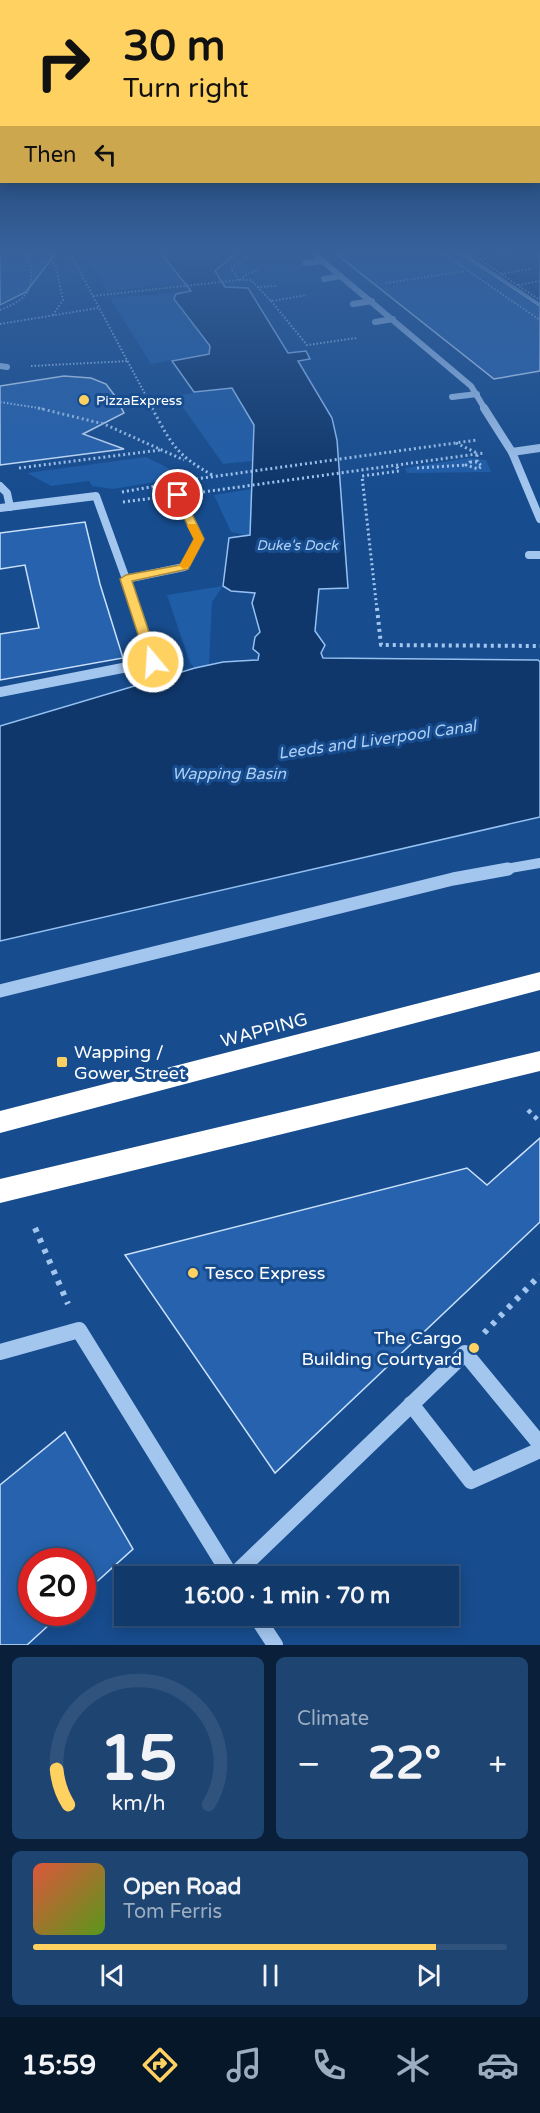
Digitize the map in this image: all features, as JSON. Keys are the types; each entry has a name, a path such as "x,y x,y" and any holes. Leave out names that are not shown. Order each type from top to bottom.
{"highway":[{"name":"WAPPING","path":"0,1122 540,981"},
{"path":"0,1191 540,1060"}],"street":[{"path":"406,330 471,386 477,394 512,452 540,519"},
{"path":"452,397 477,394"},
{"path":"512,452 540,448"},
{"path":"0,486 8,493 10,507"},
{"path":"126,579 184,567 199,539 178,495"},
{"path":"0,508 96,496 153,662 0,692"},
{"path":"529,555 540,555"},
{"path":"0,991 453,879 540,863"},
{"path":"0,1352 80,1330 226,1566"},
{"path":"242,1566 465,1353 540,1444"},
{"path":"411,1404 471,1481 540,1450"},
{"path":"263,1626 275,1645"}],"path":[{"path":"111,330 170,441 187,461"},
{"path":"295,330 307,345 362,338"},
{"path":"3,366 129,361"},
{"path":"0,402 41,408 104,424 162,449 215,476 483,439"},
{"path":"455,443 477,453"},
{"path":"11,469 162,449"},
{"path":"477,453 477,462"},
{"path":"211,491 490,453"},
{"path":"417,468 466,465 470,462 477,462 482,466 478,469 466,465"},
{"path":"396,465 399,471 362,476 381,645 540,646"},
{"path":"528,1110 540,1122"},
{"path":"35,1228 80,1330"},
{"path":"465,1353 540,1275"}],"shaded area":[{"path":"130,330 198,330 210,346 209,353 151,364"},
{"path":"225,387 232,388 254,425 252,461 223,464 175,396"},
{"path":"146,457 186,477 113,489 92,486 89,481 51,486 27,473"},
{"path":"469,458 486,460 491,472 407,473 405,468"},
{"path":"252,489 250,536 231,532 214,495"},
{"path":"223,586 212,602 209,665 195,668 190,663 167,595"}],"water":[{"name":"Wapping Basin","path":"198,330 274,330 288,353 306,351 310,359 298,361 332,418 337,440 348,588 319,589 315,631 325,645 321,653 323,658 538,660 540,662 540,817 0,941 0,726 195,668 223,662 258,660 259,654 253,649 255,637 260,632 252,603 255,593 231,591 223,586 229,538 250,535 254,425 232,388 194,392 172,361 209,354 210,346"}],"building":[{"path":"432,330 540,330 540,371 494,379"},
{"path":"64,376 91,378 106,384 124,413 83,434 124,449 0,465 0,386"},
{"path":"85,522 100,584 123,658 0,680 0,634 39,628 25,565 0,569 0,533"},
{"path":"540,1138 540,1222 275,1473 125,1255 467,1168 487,1185"},
{"path":"65,1432 133,1549 96,1582 96,1548 18,1548 18,1626 48,1626 27,1645 0,1645 0,1485"}],"slow traffic":[{"path":"184,566 199,539 192,526"}],"place":[{"name":"PizzaExpress","path":"84,400"},
{"name":"Wapping / Gower Street","path":"62,1062"},
{"name":"Tesco Express","path":"193,1273"},
{"name":"The Cargo Building Courtyard","path":"474,1348"}],"route":[{"path":"153,662 126,579 184,567 199,539 178,495"}],"water label":[{"name":"Duke's Dock","path":"297,545"},
{"name":"Leeds and Liverpool Canal","path":"377,740"}]}
